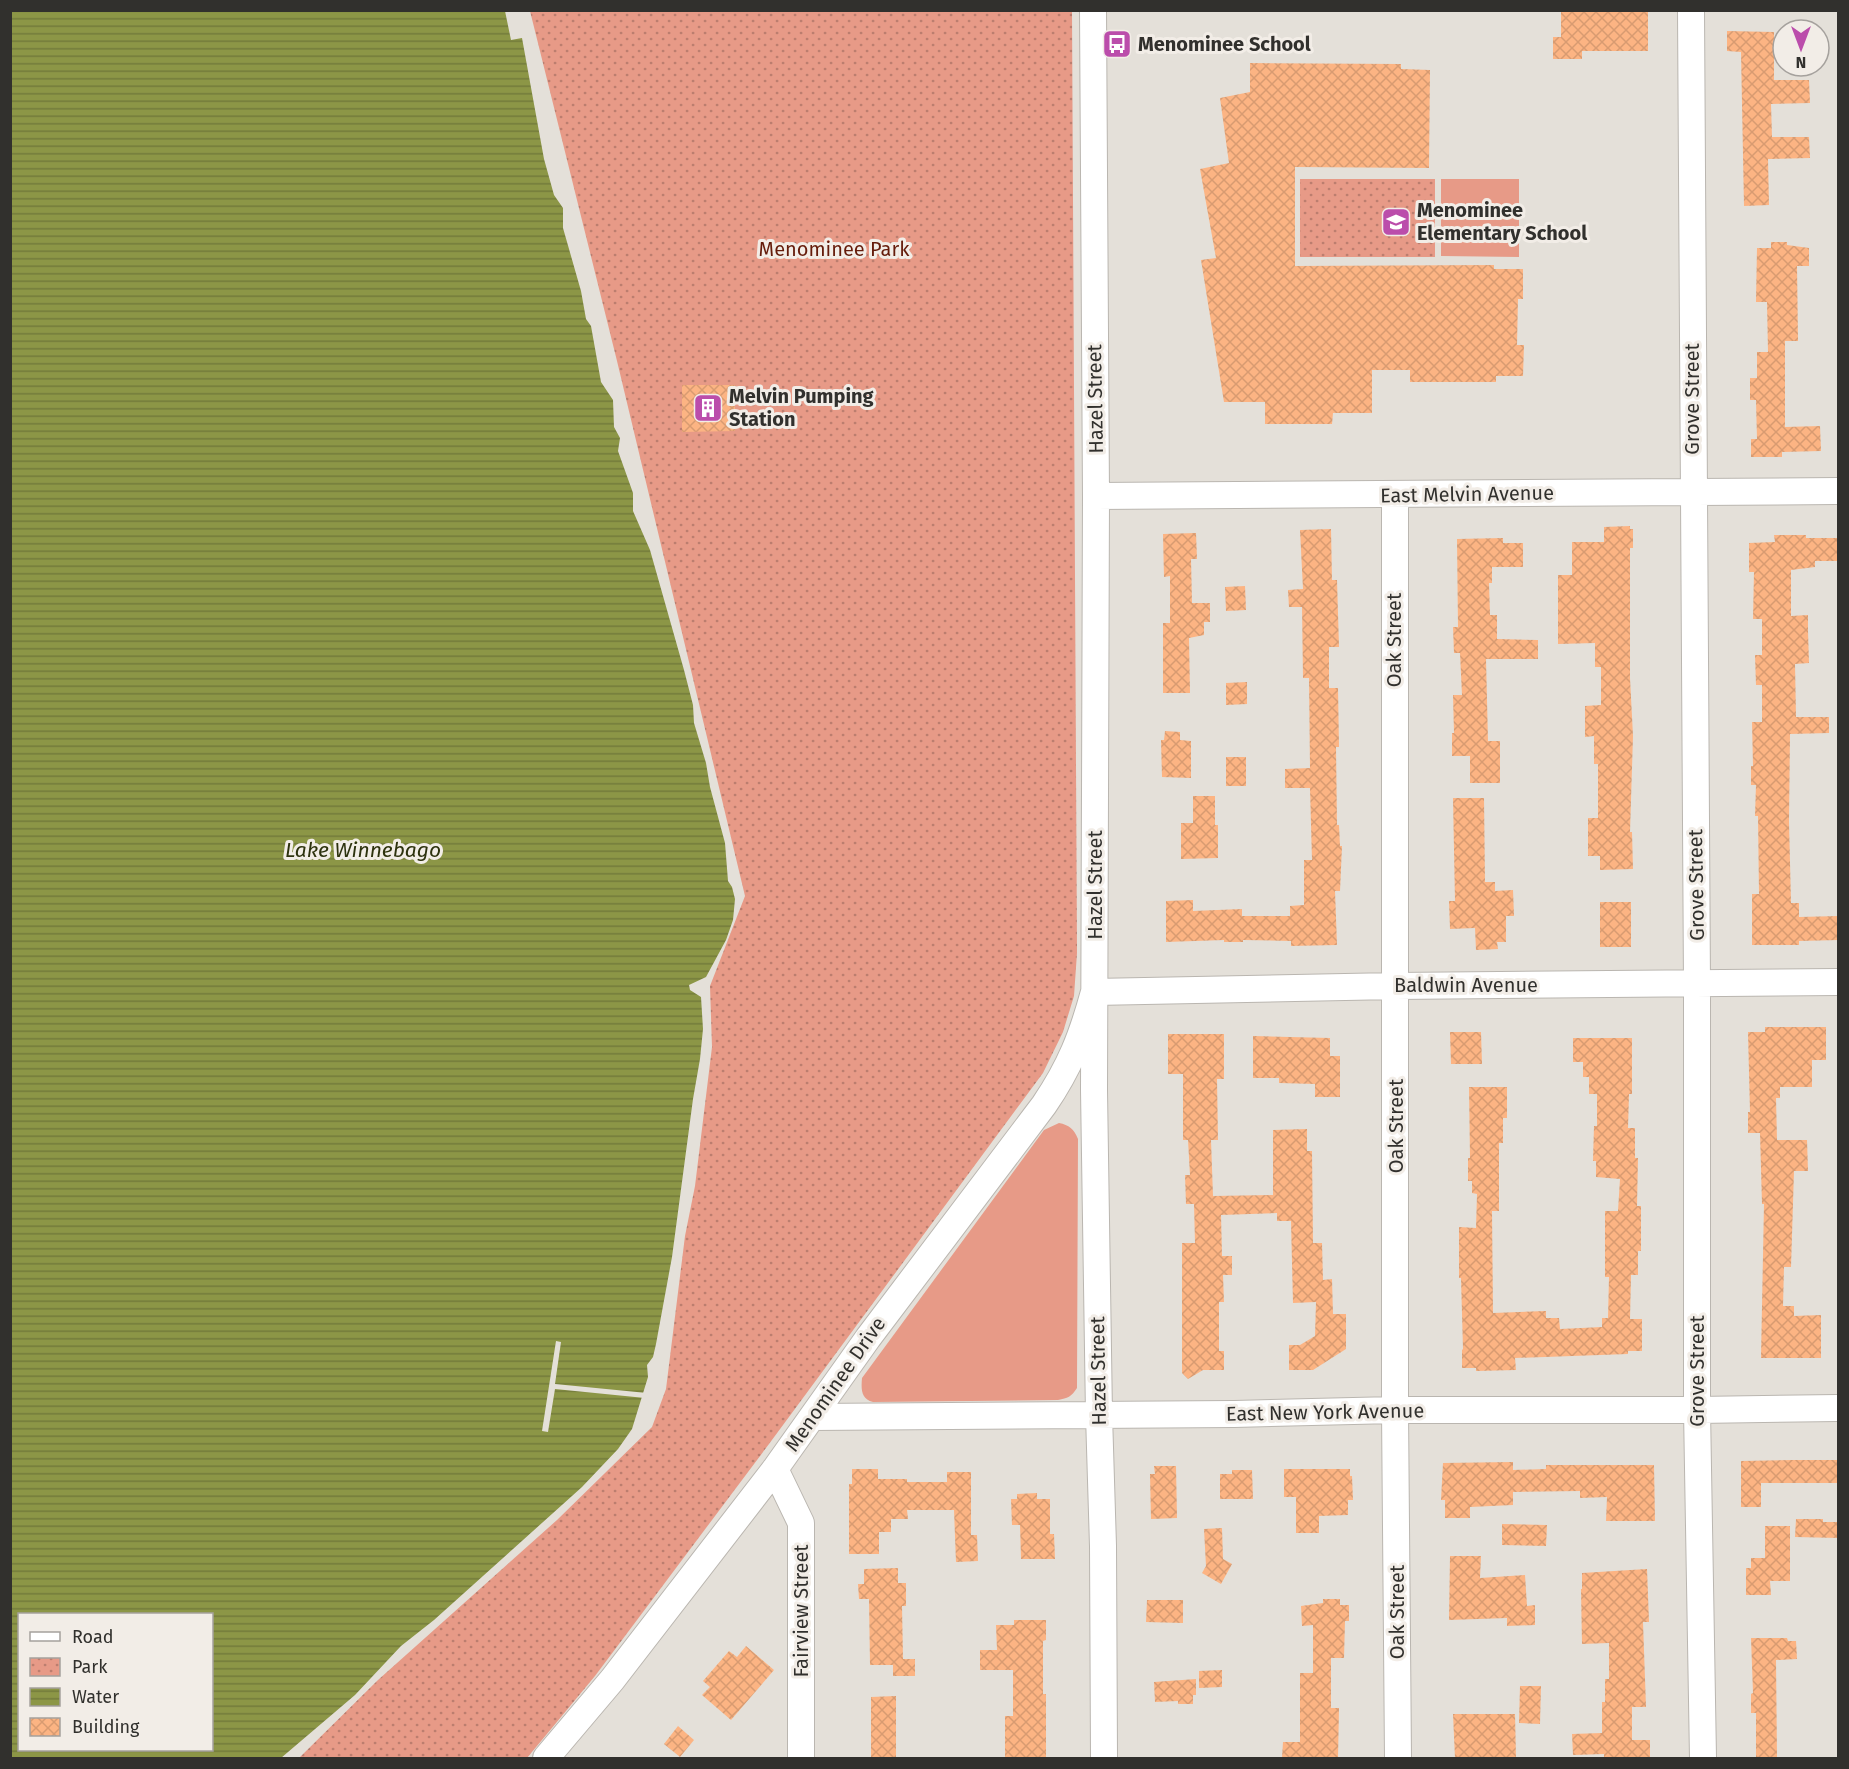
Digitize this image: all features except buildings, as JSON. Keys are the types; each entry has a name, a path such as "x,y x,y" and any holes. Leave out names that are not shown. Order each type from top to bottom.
{"street":[{"name":"Hazel Street","path":"1093,10 1096,496 1094,992 1104,1758"},
{"name":"Grove Street","path":"1690,10 1697,984 1697,1410 1702,1758"},
{"name":"East Melvin Avenue","path":"1096,496 1839,491"},
{"name":"Oak Street","path":"1395,494 1395,1410 1398,1758"},
{"name":"Baldwin Avenue","path":"1094,992 1395,986 1839,982"},
{"name":"Menominee Drive","path":"546,1758 612,1680 776,1469 868,1338 1056,1087 1083,1034 1094,992"},
{"name":"East New York Avenue","path":"812,1417 1395,1410 1839,1408"},
{"name":"Fairview Street","path":"776,1469 801,1523 801,1758"}],"green space":[{"name":"Menominee Park","path":"530,11 1072,11 1077,953 1074,996 1063,1032 1043,1073 595,1676 527,1758 299,1758 378,1680 557,1520 652,1427 666,1389 685,1236 695,1186 712,1047 710,986 745,896 617,361"},
{"path":"1300,179 1435,179 1435,257 1300,257"},
{"path":"1441,179 1519,179 1519,257 1441,256"},
{"path":"1059,1123 1071,1128 1078,1139 1077,1388 1069,1397 1058,1400 873,1402 866,1399 862,1390 862,1378 1044,1130"}],"water":[{"name":"Lake Winnebago","path":"11,11 505,11 511,40 522,38 544,159 554,195 563,208 563,228 581,291 586,319 591,326 601,382 613,400 614,427 620,438 618,451 633,493 633,511 650,550 684,670 693,705 694,723 725,843 728,881 735,899 733,920 726,940 706,977 689,985 690,990 701,997 703,1029 700,1059 672,1257 653,1357 647,1365 648,1377 632,1429 618,1449 582,1487 434,1620 401,1646 355,1695 281,1758 11,1758"}],"pier":[{"path":"556,1341 561,1342 555,1384 647,1393 645,1398 555,1389 548,1432 542,1431"}],"place":[{"name":"Menominee School","path":"1117,44"},
{"name":"Menominee Elementary School","path":"1396,222"},
{"name":"Melvin Pumping Station","path":"708,408"}]}
